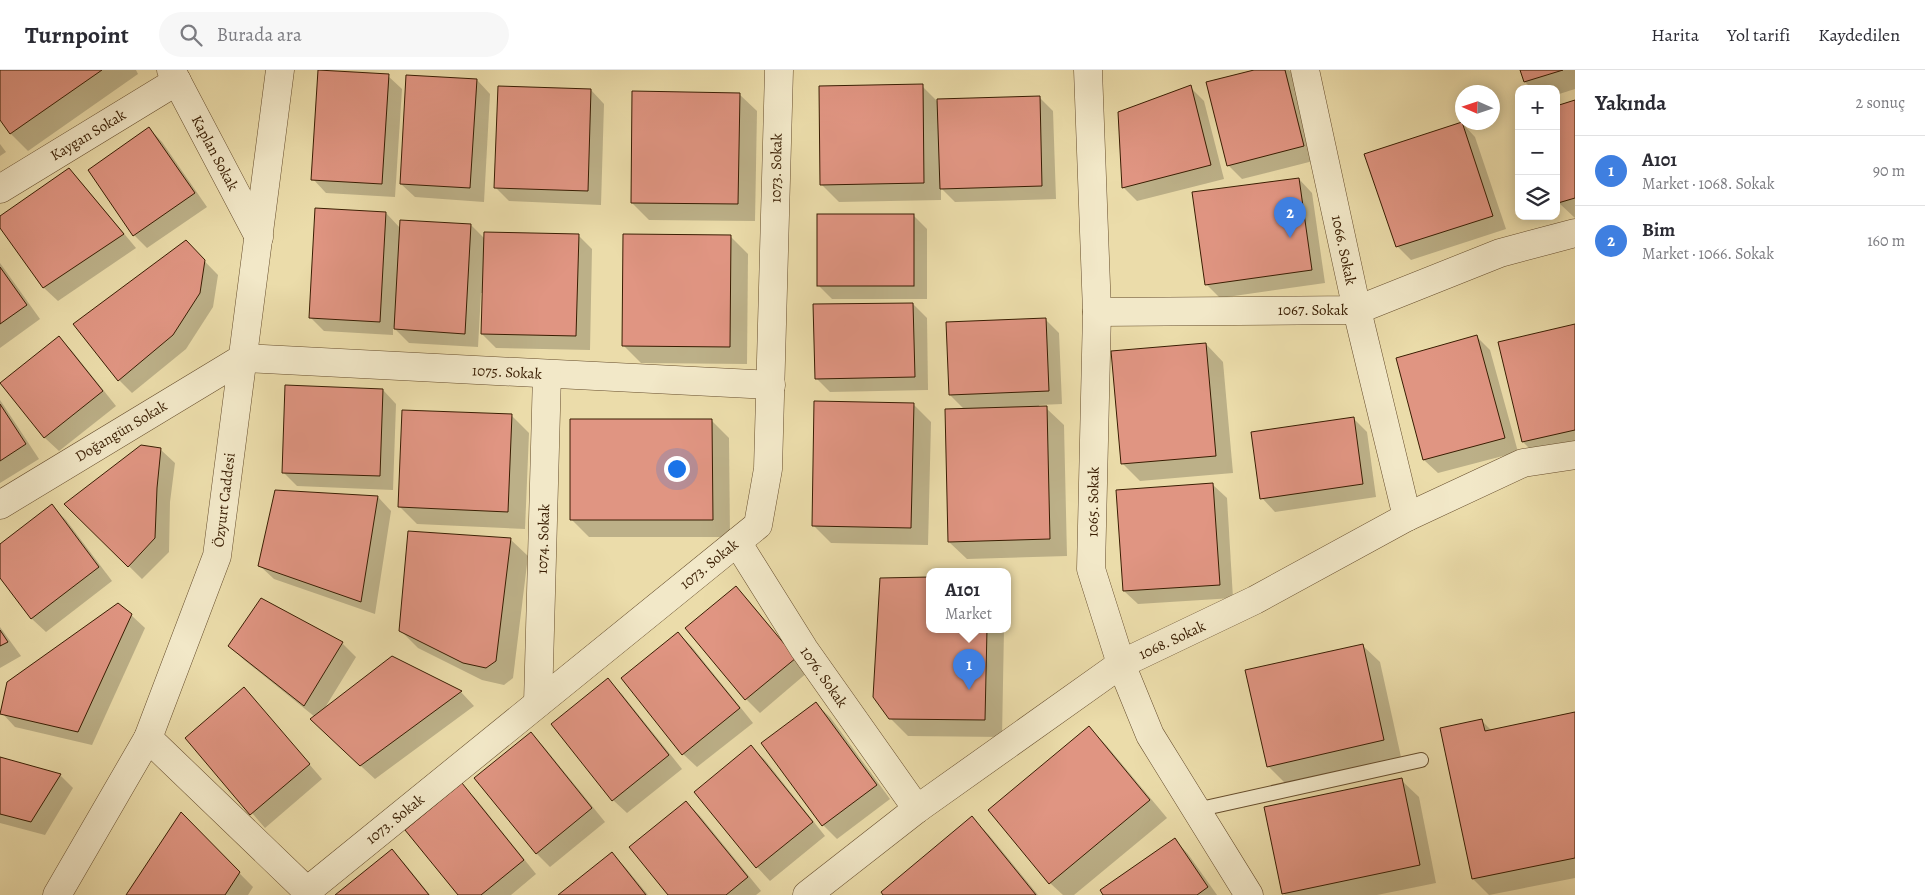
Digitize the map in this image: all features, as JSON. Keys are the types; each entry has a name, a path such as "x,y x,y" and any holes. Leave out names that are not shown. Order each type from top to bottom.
{"street":[{"name":"Özyurt Caddesi","path":"57,895 148,738 217,556 280,70"},
{"name":"1073. Sokak","path":"308,893 758,525 768,469 779,70"},
{"name":"1065. Sokak","path":"1088,70 1097,312 1091,569 1120,664 1150,735 1249,895"},
{"name":"1066. Sokak","path":"1305,70 1357,310 1407,517"},
{"name":"Kaplan Sokak","path":"174,75 259,237"},
{"name":"Kaygan Sokak","path":"0,189 174,75"},
{"name":"1067. Sokak","path":"1097,312 1357,310 1500,253 1575,233"},
{"name":"1075. Sokak","path":"243,358 770,386"},
{"name":"Doğangün Sokak","path":"0,505 243,358"},
{"name":"1074. Sokak","path":"538,703 547,374"},
{"name":"1068. Sokak","path":"807,895 917,809 1120,664 1255,600 1407,517 1523,463 1575,454"},
{"name":"1076. Sokak","path":"737,542 804,649 917,809"},
{"path":"148,738 308,893"}],"lane":[{"path":"1196,810 1421,760"}],"building":[{"path":"0,70 102,70 10,134 0,120"},
{"path":"318,70 389,74 382,184 311,180"},
{"path":"1254,70 1285,70 1304,146 1227,166 1206,82"},
{"path":"1520,70 1563,70 1524,82"},
{"path":"406,75 477,79 470,188 400,184"},
{"path":"923,84 924,183 820,185 819,86"},
{"path":"1191,85 1211,165 1122,188 1118,112"},
{"path":"498,86 591,89 588,191 494,188"},
{"path":"632,91 740,93 738,204 631,203"},
{"path":"1040,96 1042,186 940,189 937,99"},
{"path":"1575,100 1575,198 1560,202 1560,130 1560,105"},
{"path":"1455,124 1455,130 1465,130 1493,216 1396,247 1364,154"},
{"path":"149,127 195,193 133,236 88,170"},
{"path":"69,168 124,234 43,288 0,228 0,216"},
{"path":"1299,178 1312,270 1205,285 1192,192"},
{"path":"315,208 386,212 380,322 309,318"},
{"path":"817,214 914,214 914,286 817,286"},
{"path":"400,220 471,224 465,334 394,329"},
{"path":"484,232 579,234 576,336 481,334"},
{"path":"623,234 731,235 730,347 622,346"},
{"path":"186,240 205,260 200,293 173,335 118,381 73,324"},
{"path":"0,267 27,305 0,324"},
{"path":"913,303 915,377 815,379 813,304"},
{"path":"1046,318 1049,391 949,395 946,322"},
{"path":"1575,324 1575,430 1522,442 1498,342"},
{"path":"1477,335 1505,438 1423,460 1396,358"},
{"path":"59,336 103,391 44,438 0,383"},
{"path":"1206,343 1216,456 1121,464 1111,351"},
{"path":"285,385 383,389 380,476 282,473"},
{"path":"814,401 914,403 911,528 812,526"},
{"path":"0,404 26,444 0,461"},
{"path":"1047,406 1050,539 948,542 945,409"},
{"path":"402,410 512,414 508,512 398,507"},
{"path":"1354,417 1363,484 1260,499 1251,432"},
{"path":"570,419 712,419 713,520 570,520"},
{"path":"141,445 161,448 155,538 128,567 64,504"},
{"path":"1213,483 1220,585 1123,591 1116,490"},
{"path":"275,490 378,496 361,602 258,566"},
{"path":"52,504 99,567 31,619 0,578 0,544"},
{"path":"408,531 511,538 496,661 486,668 463,663 399,631"},
{"path":"926,577 926,633 987,633 985,720 889,719 873,697 880,578"},
{"path":"736,586 796,658 745,700 685,628"},
{"path":"261,598 343,642 304,706 228,646"},
{"path":"118,603 132,614 78,732 0,714 7,682"},
{"path":"0,630 8,642 0,646"},
{"path":"678,632 740,708 682,755 621,678"},
{"path":"1363,644 1384,740 1267,767 1245,670"},
{"path":"392,656 462,691 360,766 310,719"},
{"path":"608,678 669,755 612,801 551,724"},
{"path":"244,687 310,764 250,815 185,738"},
{"path":"816,702 877,785 822,826 761,743"},
{"path":"1575,712 1575,858 1472,879 1440,728 1482,719 1485,731"},
{"path":"1089,726 1150,800 1049,884 988,810"},
{"path":"531,732 592,808 536,854 474,778"},
{"path":"751,745 813,822 756,868 694,792"},
{"path":"0,757 61,774 31,822 0,814"},
{"path":"1402,778 1420,865 1282,894 1264,807"},
{"path":"462,783 524,860 481,895 458,895 405,830"},
{"path":"686,801 748,877 726,895 668,895 629,847"},
{"path":"181,812 240,872 225,895 126,895"},
{"path":"972,816 1036,895 883,895 881,892"},
{"path":"1175,838 1208,887 1197,895 1103,895 1100,890"},
{"path":"392,849 429,895 335,895"},
{"path":"612,852 646,895 558,895"}],"place":[{"name":"Bim","path":"1290,238"},
{"name":"A101","path":"969,690"}]}
